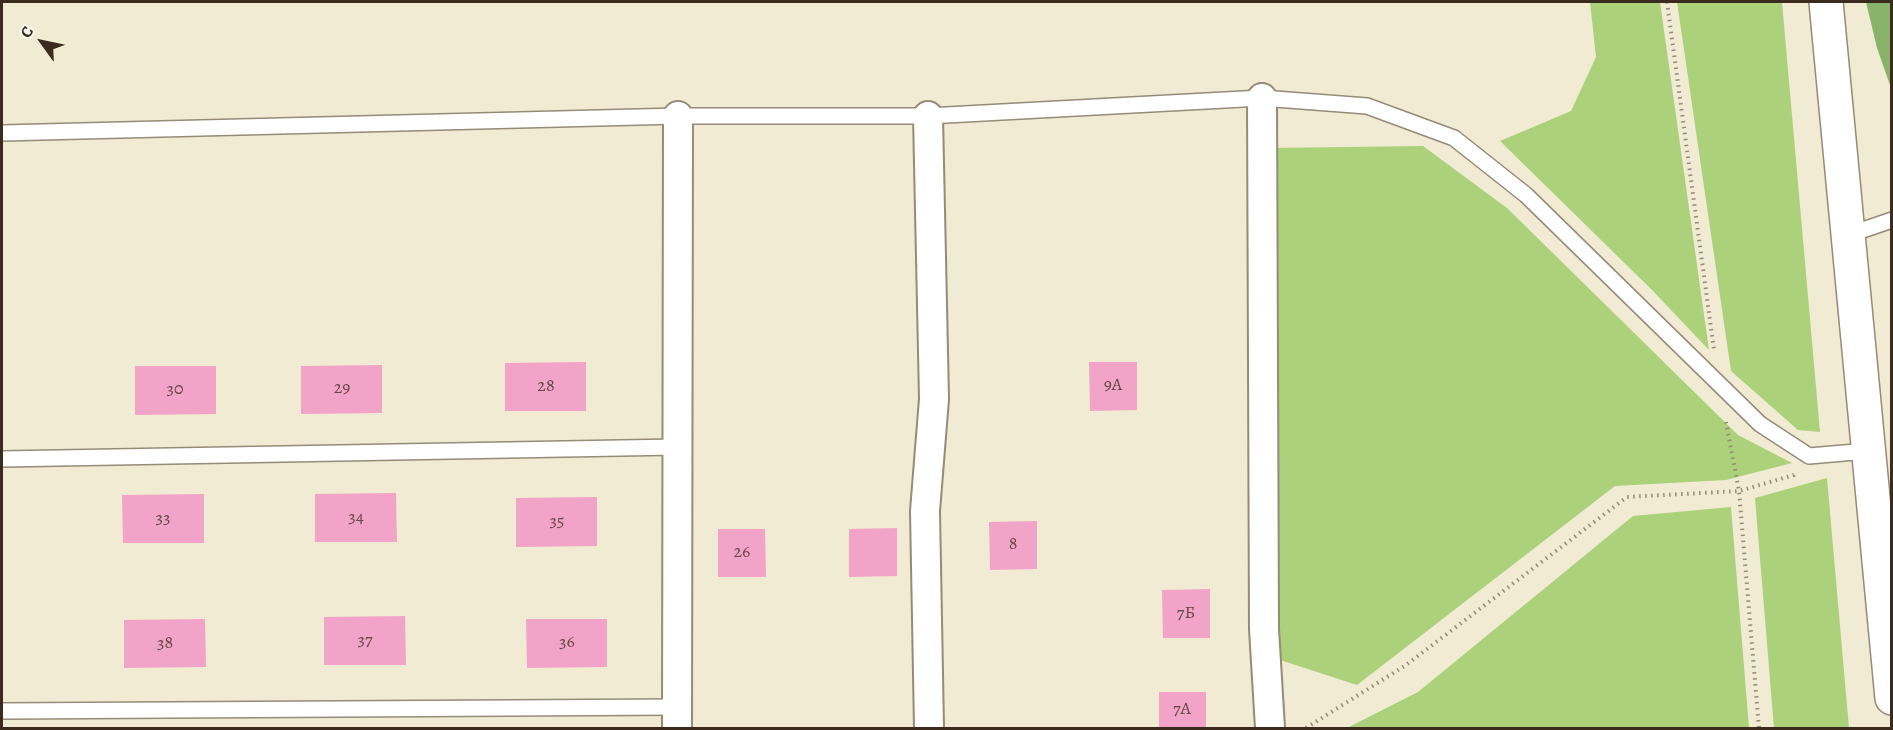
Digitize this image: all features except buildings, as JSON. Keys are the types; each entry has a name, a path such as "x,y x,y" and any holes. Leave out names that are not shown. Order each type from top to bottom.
{"main road":[{"path":"1826,2 1892,699"}],"street":[{"path":"1262,98 1264,629 1270,729"},
{"path":"677,718 678,116"},
{"path":"928,116 934,399 925,511 929,729"}],"lane":[{"path":"2,133 678,116 928,116 1262,98 1367,106 1454,138 1526,195 1760,424 1809,456 1867,451"},
{"path":"1848,235 1892,220"},
{"path":"2,459 677,447"},
{"path":"2,711 677,718"}],"path":[{"path":"1306,729 1406,665 1627,497 1739,491 1794,475 1809,456"}],"green space":[{"path":"1590,2 1660,2 1709,350 1652,290 1500,141 1571,111 1596,57"},
{"path":"1677,2 1782,2 1820,432 1798,430 1731,371"},
{"path":"1866,2 1891,2 1891,88 1877,48"},
{"path":"1423,146 1507,208 1738,435 1792,463 1726,480 1615,486 1357,685 1280,660 1267,148"},
{"path":"1827,478 1849,728 1774,728 1755,498"},
{"path":"1731,507 1749,728 1347,728 1418,692 1633,516"}]}
